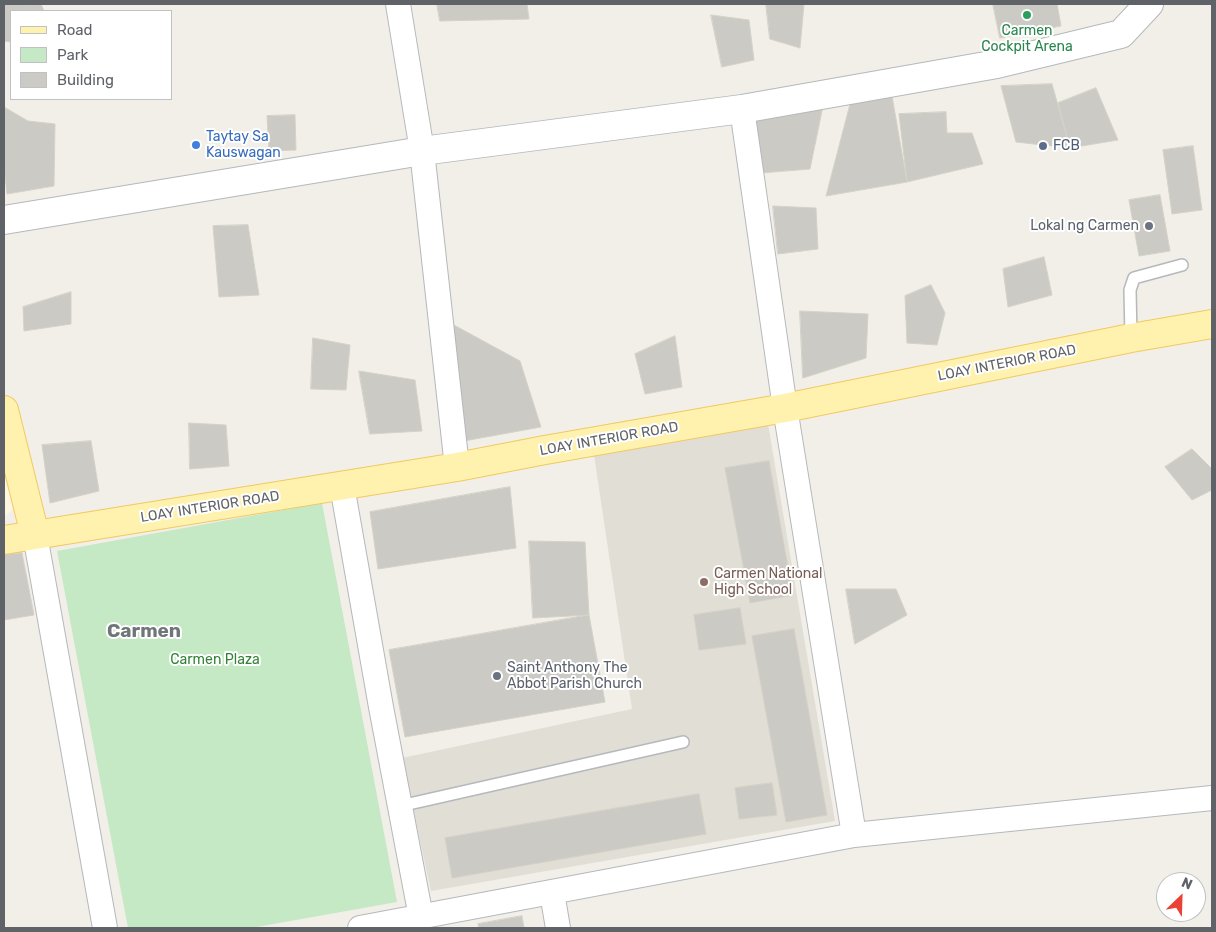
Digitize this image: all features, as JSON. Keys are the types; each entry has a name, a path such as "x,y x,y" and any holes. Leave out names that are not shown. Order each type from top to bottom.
{"main road":[{"name":"LOAY INTERIOR ROAD","path":"4,540 180,510 457,467 785,408 1131,338 1212,324"},
{"path":"4,410 35,535"}],"street":[{"path":"398,4 422,151 457,467"},
{"path":"4,220 422,151 742,108 997,64 1121,34 1149,4"},
{"path":"742,108 785,408 854,835"},
{"path":"342,486 421,917"},
{"path":"35,535 105,928"},
{"path":"360,928 854,835 1212,798"},
{"path":"552,893 558,928"}],"lane":[{"path":"1131,338 1130,290 1134,278 1182,265"},
{"path":"400,806 683,742"}],"shaded area":[{"name":"Carmen National High School","path":"768,424 835,821 431,891 402,758 632,709 594,455"},
{"path":"4,432 14,505 11,511 4,516"}],"green space":[{"name":"Carmen Plaza","path":"322,503 397,902 251,928 128,928 57,551"}],"building":[{"path":"4,4 41,4 44,10 10,10 10,42 4,41"},
{"path":"437,4 527,4 529,19 440,21"},
{"path":"766,4 804,4 800,48 770,39"},
{"name":"Carmen Cockpit Arena","path":"993,4 1057,4 1061,26 1000,38"},
{"path":"711,15 749,20 754,60 722,67"},
{"path":"1052,84 1070,148 1016,142 1001,86"},
{"path":"1096,88 1118,140 1070,148 1058,103"},
{"path":"892,96 907,182 826,196 850,104"},
{"path":"823,106 810,169 761,173 754,116"},
{"path":"4,107 28,121 55,124 54,186 7,194 4,166"},
{"path":"946,112 947,133 972,133 983,164 907,182 899,114"},
{"path":"295,115 296,150 269,151 267,116"},
{"path":"1193,146 1202,210 1172,214 1163,150"},
{"name":"Lokal ng Carmen","path":"1160,195 1170,251 1139,256 1129,200"},
{"path":"773,206 816,208 818,249 778,254"},
{"path":"248,225 259,295 219,297 213,226"},
{"path":"1044,257 1052,295 1008,307 1003,269"},
{"path":"931,285 945,313 937,345 907,343 905,296"},
{"path":"71,292 71,324 24,331 23,307"},
{"path":"800,311 868,314 866,358 803,378"},
{"path":"441,318 520,361 541,427 464,441"},
{"path":"675,336 682,387 645,394 635,354"},
{"path":"313,338 350,345 346,390 311,389"},
{"path":"359,371 415,380 422,431 370,434"},
{"path":"189,423 226,425 229,466 190,469"},
{"path":"91,441 99,491 50,503 42,445"},
{"path":"1192,449 1212,469 1212,490 1192,500 1165,467"},
{"path":"769,461 793,595 750,603 725,468"},
{"path":"510,487 516,548 378,569 370,512"},
{"path":"529,541 585,542 589,615 533,618"},
{"path":"22,553 34,615 4,620 4,554"},
{"path":"846,589 896,589 907,615 855,644"},
{"path":"740,608 746,644 699,650 694,615"},
{"name":"Saint Anthony The Abbot Parish Church","path":"589,615 605,702 405,737 389,650"},
{"path":"794,629 827,815 786,822 752,636"},
{"path":"772,783 777,815 739,819 735,788"},
{"path":"699,794 706,834 452,878 445,838"},
{"path":"522,916 524,928 479,928 478,924"}],"place":[{"name":"Carmen Cockpit Arena","path":"1027,15"},
{"name":"Taytay Sa Kauswagan","path":"196,145"},
{"name":"FCB","path":"1043,146"},
{"name":"Lokal ng Carmen","path":"1149,226"},
{"name":"Carmen National High School","path":"704,582"},
{"name":"Saint Anthony The Abbot Parish Church","path":"497,676"}],"district":[{"name":"Carmen","path":"144,632"}]}
